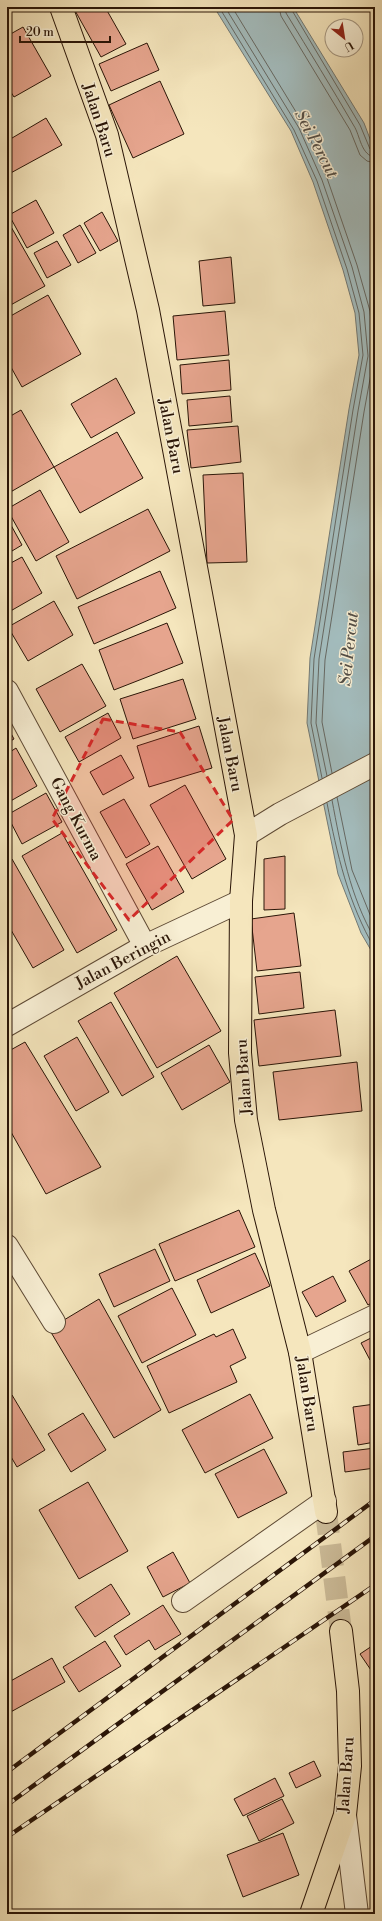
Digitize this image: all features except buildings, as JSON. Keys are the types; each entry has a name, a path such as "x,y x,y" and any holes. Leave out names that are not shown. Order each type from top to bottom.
{"main road":[{"name":"Jalan Baru","path":"61,7 107,135 148,310 246,835 241,901 240,1054 246,1120 264,1210 300,1352 325,1506"},
{"name":"Jalan Baru","path":"311,1914 345,1815 350,1766 348,1691 341,1631"}],"street":[{"name":"Gang Kurma","path":"7,691 145,946"},
{"path":"246,835 280,814 375,764"},
{"name":"Jalan Beringin","path":"7,1025 145,946 241,901"},
{"path":"7,1246 54,1322"},
{"path":"300,1352 375,1316"},
{"path":"183,1601 325,1506"},
{"path":"345,1815 358,1914"}],"highlighted area":[{"path":"103,719 180,732 233,820 129,920 52,819"}],"water":[{"name":"Sei Percut","path":"214,7 293,7 364,123 375,152 375,957 361,933 338,874 307,723 310,658 349,409 359,355 355,313 343,270 313,182 291,131"}],"tunnel":[{"path":"326,1512 341,1631"}],"railway":[{"path":"7,1772 375,1500"},
{"path":"7,1805 375,1536"},
{"path":"7,1837 375,1585"}]}
